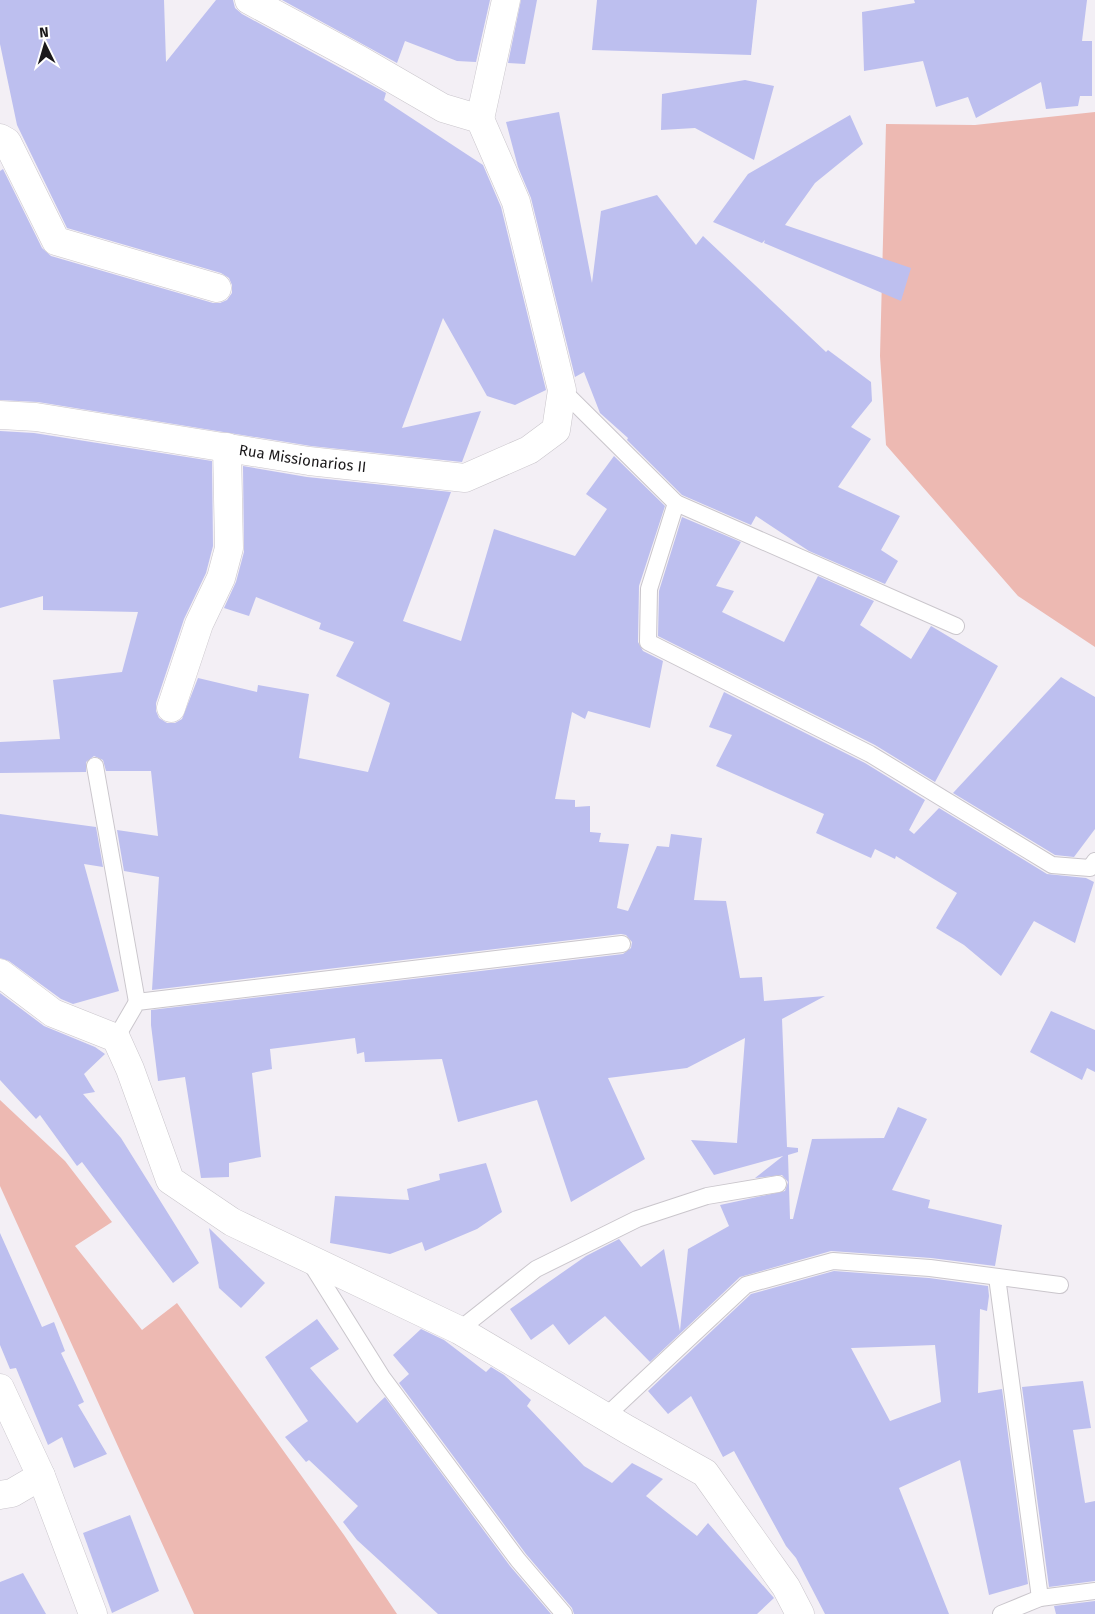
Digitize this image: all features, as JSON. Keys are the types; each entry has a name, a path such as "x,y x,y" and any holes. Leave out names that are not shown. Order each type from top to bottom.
{"street":[{"path":"249,0 360,60 443,108 480,119"},
{"path":"506,0 480,119 516,202 562,390"},
{"path":"0,138 7,142 56,241 217,288"},
{"name":"Rua Missionarios II","path":"0,415 36,417 309,461 466,478 529,450 556,430 562,390"},
{"path":"171,708 199,624 221,578 229,548 227,447"},
{"path":"0,974 53,1013 116,1038 130,1069 170,1180 232,1222 306,1255 372,1290 459,1330 705,1473 786,1588 800,1614"},
{"path":"0,1388 41,1476 93,1614"},
{"path":"0,1495 12,1493 41,1476"}],"lane":[{"path":"562,390 676,502 956,626"},
{"path":"676,502 649,589 648,642 870,754 1052,865 1090,868 1095,861"},
{"path":"95,766 137,1002 116,1038"},
{"path":"137,1002 622,944"},
{"path":"459,1330 536,1269 637,1219 708,1196 778,1184"},
{"path":"306,1255 382,1377 512,1552 564,1614"},
{"path":"606,1416 746,1285 833,1261 930,1268 1060,1285"},
{"path":"997,1276 1040,1598"},
{"path":"1001,1614 1040,1598 1095,1591"}],"shaded area":[{"path":"1095,112 1095,647 1018,596 886,445 880,356 886,124 975,125"},
{"path":"0,1100 65,1161 112,1222 75,1246 142,1330 177,1303 344,1535 397,1614 194,1614 0,1186"}],"building":[{"path":"0,0 164,0 166,62 216,0 233,0 235,8 242,14 386,93 384,100 483,165 501,207 546,390 515,405 487,396 443,318 402,428 481,411 462,462 311,446 38,402 0,400 0,171 3,169 42,248 51,256 213,303 227,300 232,293 232,285 229,278 221,273 67,228 17,125 0,44"},
{"path":"282,0 490,0 476,62 457,61 405,41 397,63"},
{"path":"521,0 537,0 525,64 508,63"},
{"path":"597,0 757,0 751,55 592,50"},
{"path":"914,0 1087,0 1082,41 1092,41 1092,96 1080,96 1078,106 1046,109 1041,82 976,118 968,97 936,107 923,61 864,71 862,12 915,3"},
{"path":"745,80 774,86 754,160 695,128 661,130 662,94"},
{"path":"559,112 592,283 601,211 657,195 696,245 703,236 826,352 828,350 871,382 872,401 851,427 871,439 838,487 900,516 881,550 898,561 885,584 809,551 756,516 751,525 682,495 627,440 628,438 600,413 584,372 575,377 531,198 518,167 506,122"},
{"path":"850,115 863,144 815,183 785,225 911,268 901,301 764,243 765,240 762,243 713,222 748,174"},
{"path":"0,431 34,433 212,461 213,546 206,573 184,619 156,703 156,711 159,718 167,723 175,723 182,719 198,678 257,692 258,685 309,694 299,758 368,772 390,703 336,676 354,642 319,629 321,623 256,597 249,616 224,608 236,582 244,552 243,466 307,477 451,492 403,621 461,641 494,529 575,556 607,509 586,494 614,456 665,506 639,586 638,642 643,651 663,661 650,728 588,711 585,719 572,712 555,799 575,800 575,807 590,806 590,832 601,833 599,842 629,844 617,908 628,911 657,846 669,847 671,834 702,838 694,900 726,901 740,978 762,977 764,1001 825,996 782,1019 787,1147 798,1148 798,1152 788,1155 790,1219 793,1219 812,1139 884,1138 898,1107 927,1119 892,1190 930,1200 928,1208 1002,1225 995,1266 931,1258 831,1251 740,1277 650,1362 605,1316 569,1345 553,1324 531,1340 510,1309 586,1256 619,1239 641,1267 664,1249 680,1331 688,1249 729,1226 720,1205 785,1191 788,1182 782,1175 755,1178 783,1156 714,1175 691,1140 737,1143 745,1038 687,1068 608,1078 645,1159 571,1202 537,1100 458,1122 442,1059 365,1062 364,1052 357,1054 355,1038 270,1049 272,1069 252,1073 261,1157 229,1163 229,1177 201,1178 185,1077 158,1081 151,1010 623,954 631,948 632,942 626,935 621,934 152,990 159,877 124,871 117,830 158,836 151,771 106,771 103,760 94,756 86,762 86,772 0,773 0,742 60,739 53,680 122,672 138,612 43,610 43,596 0,608"},
{"path":"682,517 741,542 716,586 734,591 722,612 784,642 818,576 874,601 860,625 911,659 931,626 998,666 935,782 875,745 658,636 659,591"},
{"path":"1061,677 1095,697 1095,829 1074,857 1055,855 953,793"},
{"path":"724,692 865,763 925,800 909,830 914,834 939,808 1047,874 1086,878 1094,882 1075,943 1034,921 1001,976 964,945 936,928 957,893 896,856 895,859 875,849 871,858 816,833 824,814 716,766 732,735 709,727"},
{"path":"0,814 96,827 103,867 84,864 119,991 73,1004 61,999 9,961 0,958"},
{"path":"0,993 44,1026 95,1047 105,1054 84,1074 95,1092 83,1094 121,1138 199,1263 173,1283 82,1162 77,1166 40,1115 36,1119 0,1080"},
{"path":"1051,1011 1095,1030 1095,1072 1087,1068 1082,1080 1030,1052"},
{"path":"486,1163 502,1212 477,1229 425,1251 422,1242 390,1254 330,1243 335,1196 409,1200 407,1189 440,1180 439,1174"},
{"path":"209,1228 265,1283 241,1308 219,1288"},
{"path":"0,1233 42,1327 54,1322 65,1351 61,1353 84,1402 78,1405 107,1454 74,1468 62,1437 48,1445 16,1368 10,1369 0,1345"},
{"path":"834,1271 929,1278 988,1286 987,1311 980,1309 978,1393 1002,1389 1028,1584 989,1595 960,1460 899,1488 949,1614 825,1614 796,1558 786,1546 734,1451 723,1457 691,1396 668,1414 648,1391 751,1294","holes":["935,1345 941,1402 890,1421 851,1348"]},
{"path":"317,1319 339,1349 310,1368 357,1423 385,1397 510,1566 551,1614 438,1614 357,1540 343,1522 358,1506 309,1460 306,1462 285,1437 308,1421 265,1357"},
{"path":"421,1329 444,1340 486,1372 491,1367 504,1375 531,1400 527,1406 584,1466 612,1483 632,1463 663,1479 646,1496 697,1536 708,1523 774,1598 757,1614 574,1614 572,1608 526,1554 399,1383 409,1374 393,1355"},
{"path":"1083,1381 1091,1428 1073,1430 1085,1503 1095,1501 1095,1581 1049,1587 1022,1387"},
{"path":"130,1515 159,1591 112,1613 83,1533"},
{"path":"23,1573 46,1614 0,1614 0,1582"},
{"path":"1095,1601 1095,1614 1056,1614 1054,1606"}]}
